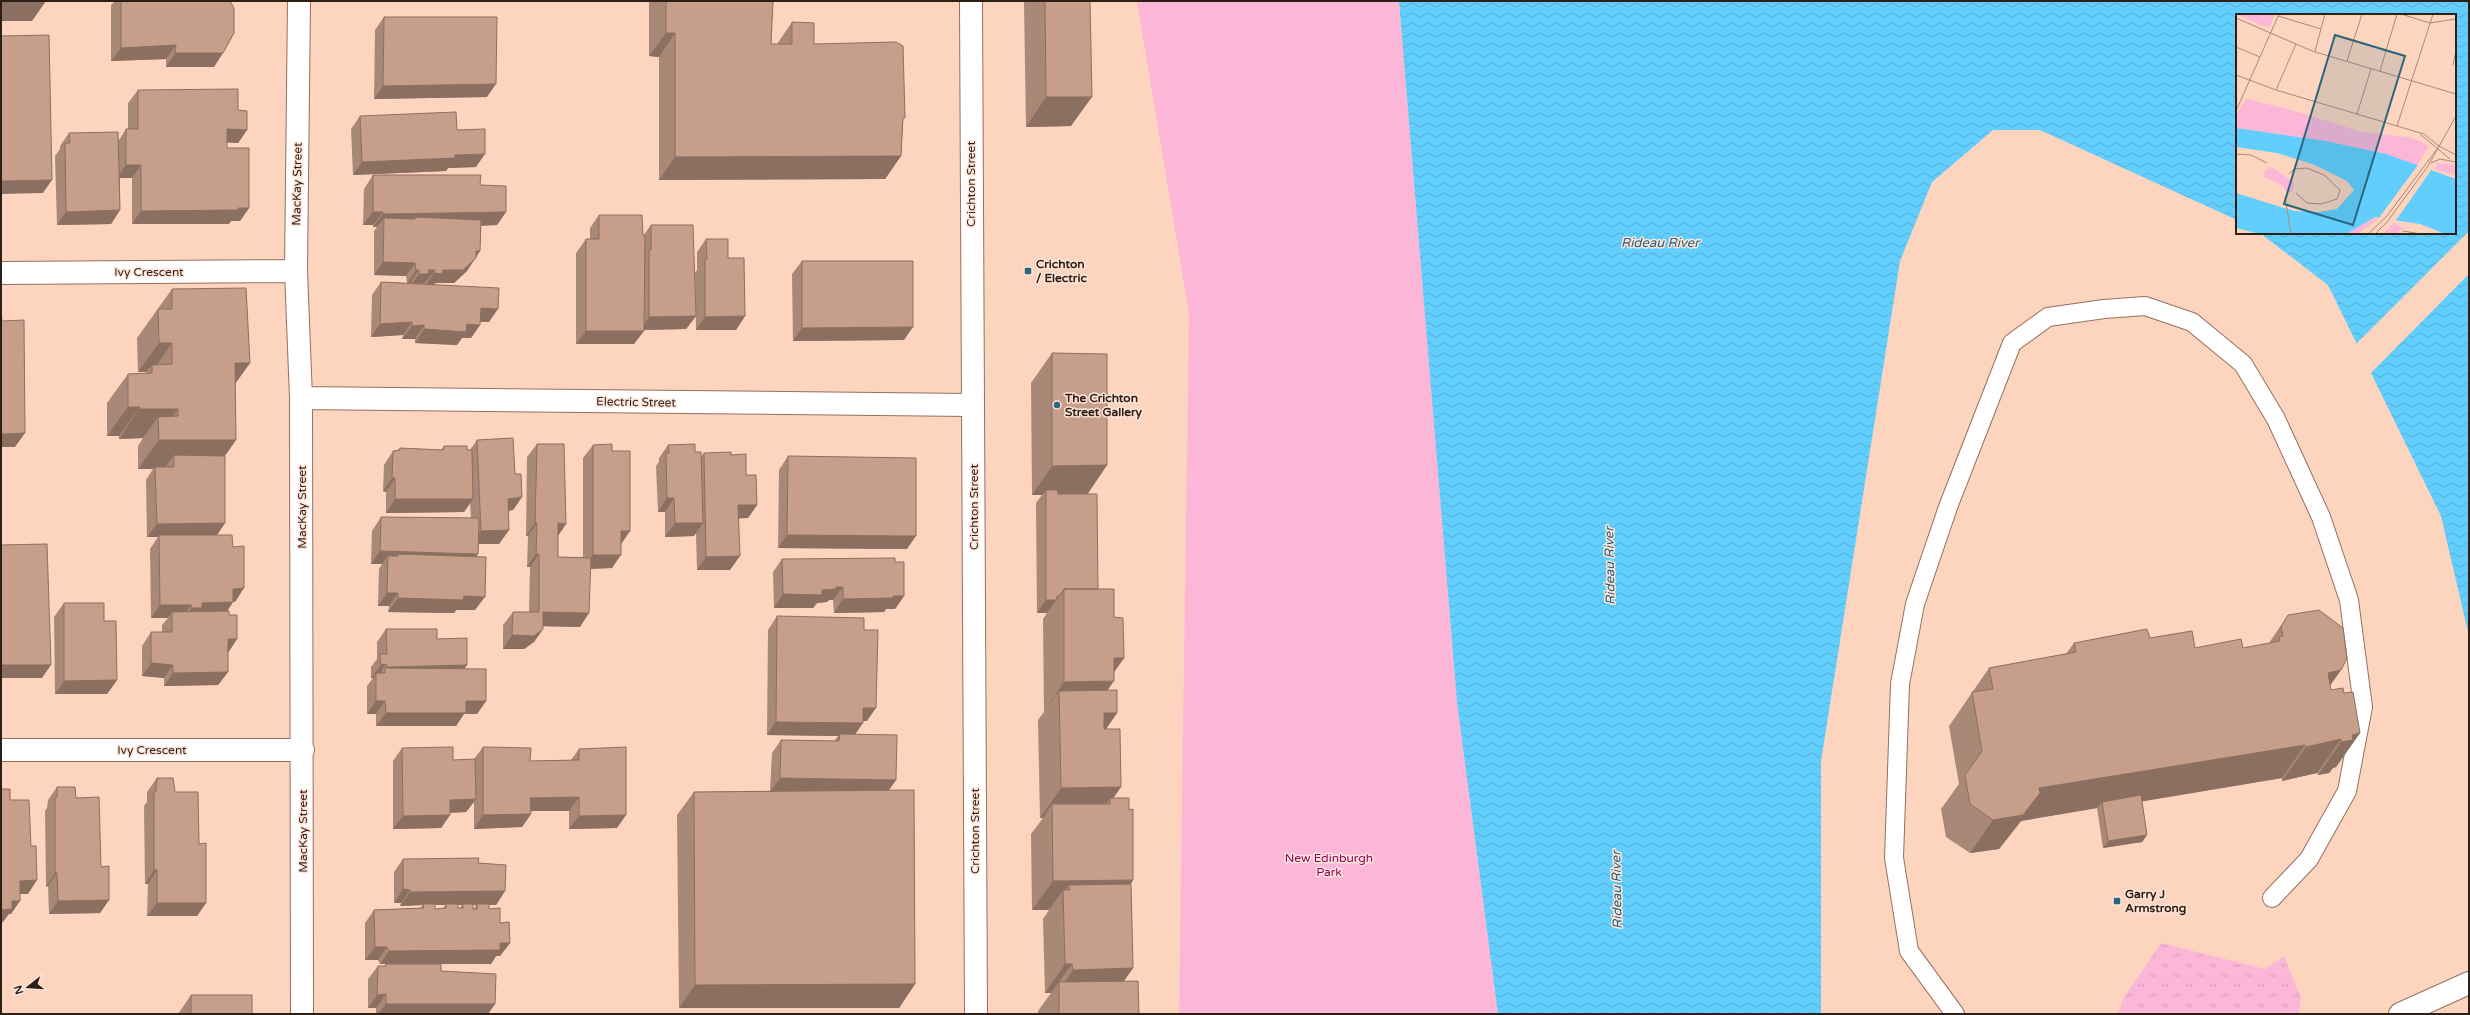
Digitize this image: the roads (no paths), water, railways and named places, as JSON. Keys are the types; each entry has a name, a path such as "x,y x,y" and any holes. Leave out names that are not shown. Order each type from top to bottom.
{"street":[{"name":"MacKay Street","path":"299,1 296,271 302,398 302,1014"},
{"name":"Crichton Street","path":"971,1 971,405 973,454 976,1014"},
{"name":"Ivy Crescent","path":"1,272 296,271"},
{"name":"Electric Street","path":"302,398 971,405"},
{"name":"Ivy Crescent","path":"1,750 303,750"},
{"path":"2400,1014 2461,987"}],"lane":[{"path":"1955,1014 1909,951 1894,858 1900,684 1916,604 1948,507 2012,342 2048,317 2104,309 2145,306 2192,322 2243,364 2276,420 2321,517 2350,600 2363,707 2347,792 2309,859 2272,898"}],"water":[{"name":"Rideau River","path":"1399,1 2469,1 2469,636 2441,516 2328,285 2261,234 2456,234 2456,14 2236,14 2236,220 2040,130 1993,130 1932,182 1900,261 1821,761 1821,1014 1498,1014 1457,702"}],"place":[{"name":"Crichton / Electric","path":"1028,271"},
{"name":"The Crichton Street Gallery","path":"1057,405"},
{"name":"Garry J Armstrong","path":"2117,901"}],"park label":[{"name":"New Edinburgh Park","path":"1329,865"}]}
